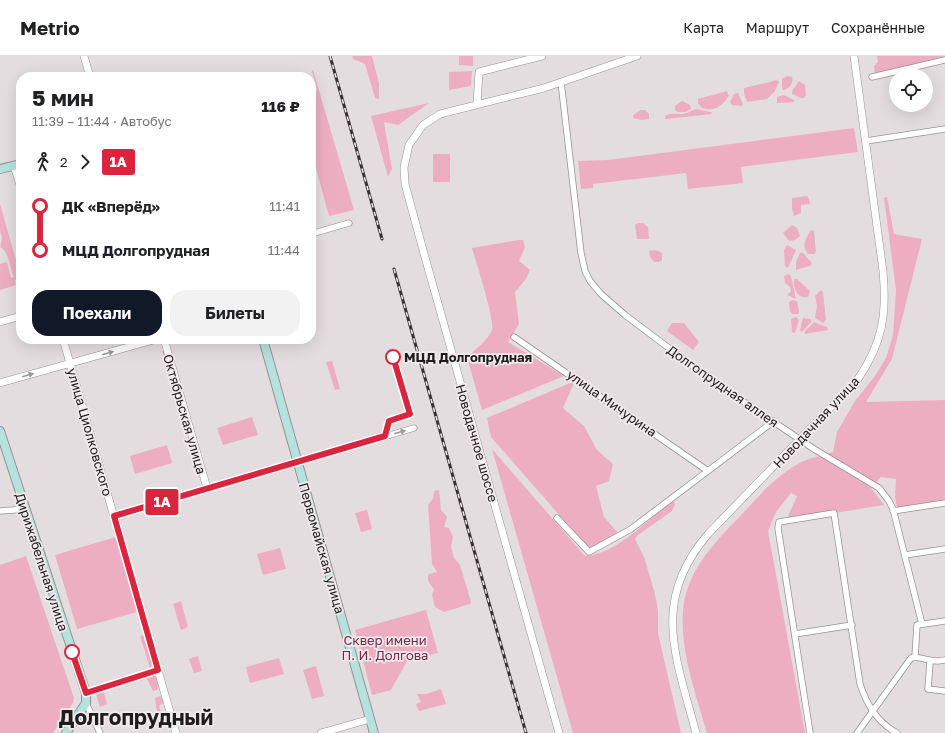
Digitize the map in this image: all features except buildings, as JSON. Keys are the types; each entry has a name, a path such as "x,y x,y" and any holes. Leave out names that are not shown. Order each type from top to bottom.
{"main road":[{"path":"0,170 16,166"},
{"name":"Первомайская улица","path":"264,344 374,733"},
{"name":"Дирижабельная улица","path":"0,431 86,693 86,703"},
{"path":"66,733 86,703"}],"street":[{"path":"84,56 89,72"},
{"path":"477,104 479,72 542,56"},
{"name":"Новодачное шоссе","path":"560,733 405,184 404,167 406,151 418,131 435,116 561,82 638,56"},
{"name":"Новодачная улица","path":"696,733 673,642 673,611 679,582 687,564 703,540 858,378 874,353 883,326 885,311 885,284 854,56"},
{"path":"872,78 945,60"},
{"name":"Долгопрудная аллея","path":"561,82 581,253 585,271 593,286 621,312 710,378 800,439 879,488 889,501 893,510"},
{"path":"866,142 945,129"},
{"path":"316,233 349,223"},
{"path":"0,322 16,317"},
{"name":"улица Мичурина","path":"514,337 708,471"},
{"name":"улица Циолковского","path":"64,344 176,733"},
{"path":"0,383 139,344"},
{"name":"Октябрьская улица","path":"165,344 207,488"},
{"path":"557,518 589,552 631,529 774,421"},
{"path":"114,516 414,428"},
{"path":"922,624 893,510 945,503"},
{"path":"0,511 14,510 25,507"},
{"path":"810,733 778,534 779,522 782,520 834,513 860,684 866,702 873,712 883,724 897,733"},
{"path":"905,555 945,549"},
{"path":"915,657 917,625 945,621"},
{"path":"795,634 852,625"},
{"path":"857,733 911,658 915,657 930,662 945,660"},
{"path":"930,662 928,689 945,691"},
{"path":"86,693 158,670"},
{"path":"86,703 100,733"},
{"path":"321,733 370,719"}],"green space":[{"path":"352,56 372,56 379,83 379,99 375,98 365,64 353,59"},
{"path":"459,56 473,56 473,66 459,65"},
{"path":"877,56 945,56 898,68 889,68 889,70 875,74 874,66 878,62"},
{"path":"472,71 471,86 449,90 449,72"},
{"path":"787,76 792,77 792,83 789,87 783,90 782,79"},
{"path":"316,80 354,210 329,216 316,168"},
{"path":"777,80 779,82 775,91 767,99 747,102 744,94 744,88"},
{"path":"799,81 805,85 806,95 804,98 792,94 792,91"},
{"path":"727,91 729,96 715,109 702,108 698,103 698,99"},
{"path":"738,93 743,104 742,106 732,105 730,102 734,94"},
{"path":"784,95 794,100 794,102 777,103 777,97"},
{"path":"682,101 690,105 691,109 686,112 678,112 675,110 675,106"},
{"path":"429,103 398,125 384,122 392,169 388,177 371,116"},
{"path":"695,109 711,112 712,114 665,119 665,116 668,114 681,114"},
{"path":"641,110 645,110 649,114 649,119 641,120 633,118 633,115"},
{"path":"854,128 858,152 741,167 743,183 688,189 686,173 593,184 593,188 581,189 578,161 608,160"},
{"path":"433,154 450,154 450,182 433,182"},
{"path":"807,196 810,204 801,205 801,213 794,216 792,209 792,198"},
{"path":"887,197 894,234 922,239 892,359 866,402 945,400 945,500 897,508 895,497 896,479 881,477 871,488 884,505 786,521 797,496 791,493 776,512 768,531 805,733 707,733 690,673 684,642 683,611 685,596 690,581 697,568 715,543 777,479 802,462 833,452 837,432 855,401 875,376 886,358 893,335 896,290 884,198"},
{"path":"0,204 16,260 16,281 7,255 0,247 2,238 0,231"},
{"path":"638,223 643,223 648,227 649,239 637,239 635,225"},
{"path":"792,225 797,228 800,236 795,240 789,241 783,233"},
{"path":"811,230 814,231 816,252 814,254 808,254 805,245 806,239"},
{"path":"523,240 525,247 519,261 530,270 526,279 515,292 519,324 508,342 564,376 482,410 467,357 487,338 492,330 492,324 488,303 472,248"},
{"path":"787,245 796,250 788,268 785,266 784,250"},
{"path":"656,250 662,253 662,260 659,262 654,262 650,257 649,251"},
{"path":"800,253 803,253 812,263 810,266 796,270 796,262"},
{"path":"7,262 11,278 14,277 16,285 0,290 0,264"},
{"path":"788,274 791,276 796,299 787,295 791,291 790,287 785,283 784,276"},
{"path":"794,279 797,279 810,291 808,297 798,295 794,286"},
{"path":"821,290 823,292 826,320 823,323 815,318 817,306 815,296"},
{"path":"792,300 797,301 798,314 792,314 790,311 789,302"},
{"path":"796,317 799,320 795,333 792,332 791,319"},
{"path":"803,318 810,319 812,321 802,332 800,330"},
{"path":"814,322 827,327 828,330 805,334 805,331"},
{"path":"672,323 684,323 699,342 693,350 667,331"},
{"path":"162,351 164,351 182,413 180,415"},
{"path":"332,361 340,389 335,390 326,362"},
{"path":"575,381 563,408 584,426 597,450 613,464 609,481 596,486 604,517 618,533 589,549 491,437 487,418"},
{"path":"252,417 258,435 223,445 217,428"},
{"path":"167,445 172,463 135,474 130,456"},
{"path":"492,449 585,556 597,554 609,549 632,534 673,501 675,504 672,511 638,535 635,539 644,557 655,594 658,611 658,633 681,733 573,733"},
{"path":"439,490 441,510 447,517 444,527 449,528 453,537 451,547 454,558 460,565 471,602 470,604 444,612 435,607 432,595 434,590 428,579 429,574 437,572 432,564 428,505 433,499 434,491"},
{"path":"367,510 372,529 361,532 355,513"},
{"path":"116,537 137,612 77,629 55,555"},
{"path":"280,548 286,569 263,575 257,554"},
{"path":"26,556 74,698 73,703 53,733 0,733 0,565"},
{"path":"181,601 188,627 181,630 173,604"},
{"name":"Сквер имени П. И. Долгова","path":"426,610 438,653 407,661 391,690 372,695 355,630"},
{"path":"144,635 153,664 150,668 140,636"},
{"path":"198,656 202,671 194,673 189,659"},
{"path":"279,658 284,674 250,683 246,667"},
{"path":"316,666 324,696 312,699 303,670"},
{"path":"153,675 157,678 159,686 157,690 153,691 147,679"},
{"path":"441,689 446,704 419,711 416,704 421,702 417,694 426,694"},
{"path":"104,692 107,704 100,707 96,694"},
{"path":"160,696 163,700 163,703 159,706 162,716 157,712 155,698"}],"railway":[{"path":"330,56 382,239"},
{"path":"394,269 526,733"}],"bus line":[{"name":"1А","path":"72,652 86,693 158,670 114,516 385,436 386,426 389,421 410,414 393,357"}],"place":[{"name":"МЦД Долгопрудная","path":"393,357"}],"district":[{"name":"Долгопрудный","path":"136,717"}]}
